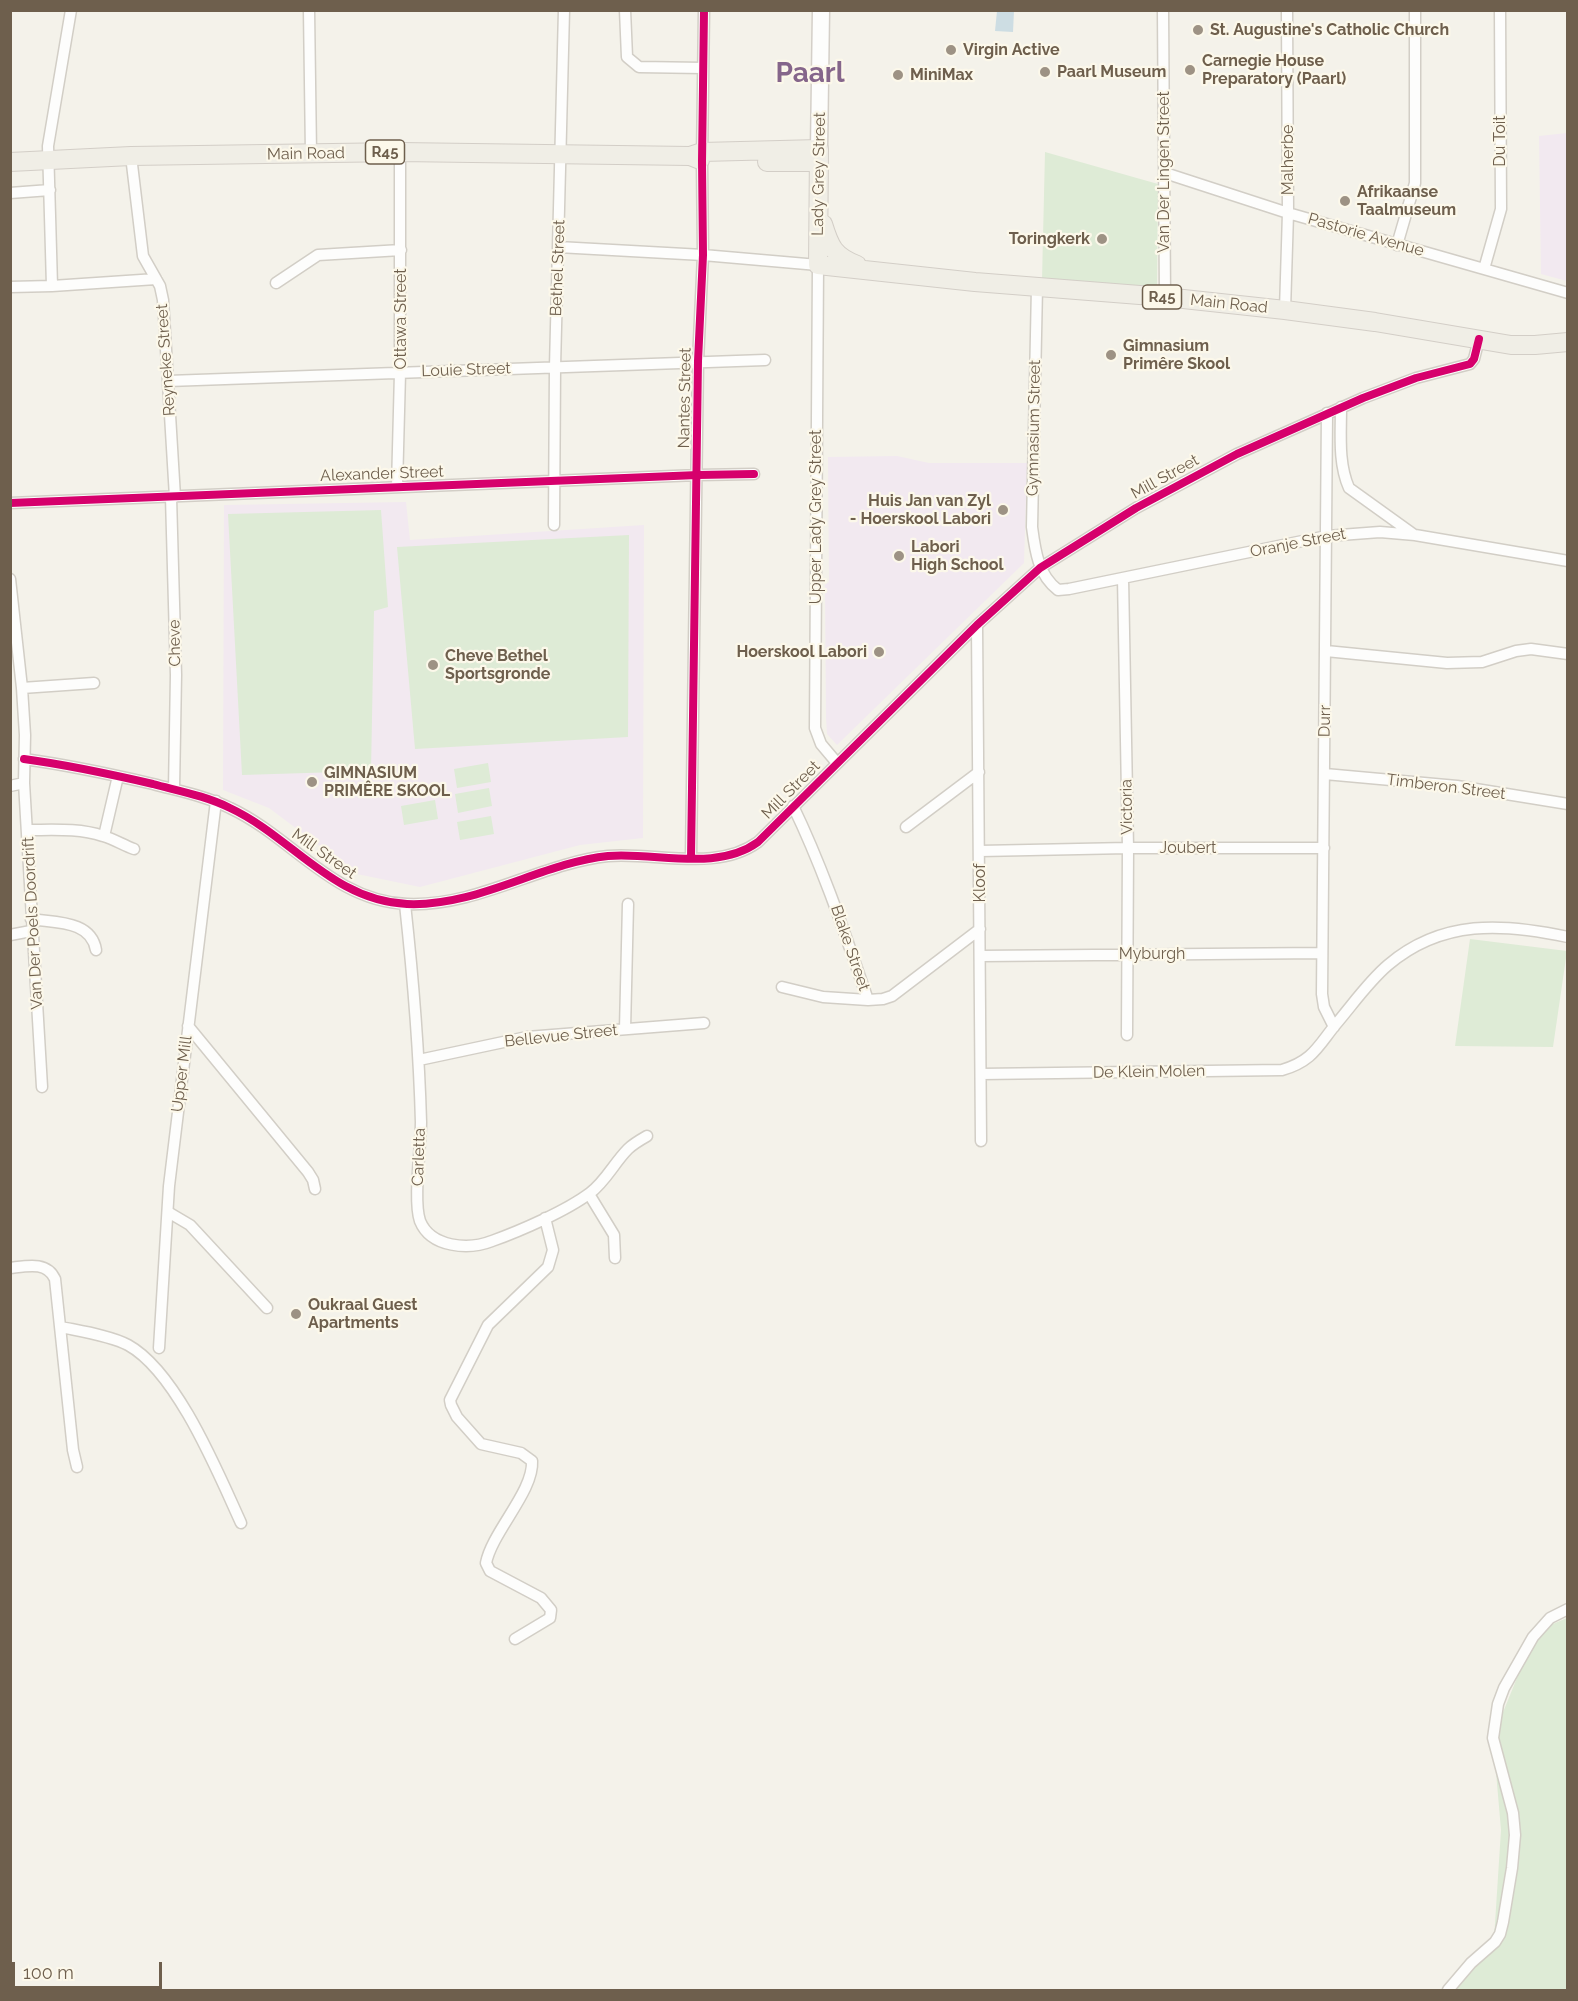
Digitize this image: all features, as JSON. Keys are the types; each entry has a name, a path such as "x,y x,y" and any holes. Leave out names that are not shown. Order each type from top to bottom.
{"main road":[{"name":"Lady Grey Street","path":"818,265 821,10"},
{"name":"Main Road","path":"10,162 131,156 400,152 698,156"},
{"name":"R45","path":"698,156 819,156"},
{"path":"818,208 827,237 836,253 849,261 874,270"},
{"name":"Main Road","path":"818,265 1285,310 1525,346 1568,342"}],"street":[{"path":"52,286 48,146 71,10"},
{"path":"309,10 311,154"},
{"name":"Bethel Street","path":"554,525 555,367 564,10"},
{"path":"625,10 627,57 632,63 639,67 703,68"},
{"name":"Nantes Street","path":"691,858 699,361 703,255 698,156 704,10"},
{"name":"Van Der Lingen Street","path":"1163,10 1165,297"},
{"name":"Malherbe","path":"1285,310 1288,213 1287,10"},
{"path":"1398,245 1415,183 1415,10"},
{"name":"Du Toit","path":"1484,268 1501,209 1500,10"},
{"name":"Ottawa Street","path":"397,487 400,373 400,152"},
{"name":"Reyneke Street","path":"131,156 143,256 156,279 163,300 173,497"},
{"name":"Pastorie Avenue","path":"1165,173 1288,213 1568,293"},
{"path":"10,193 50,190"},
{"path":"558,247 703,255 818,265"},
{"path":"276,283 318,255 401,250"},
{"name":"Upper Lady Grey Street","path":"818,265 815,728 821,744 837,763"},
{"path":"10,287 156,279"},
{"name":"Gymnasium Street","path":"1037,287 1032,527 1035,552 1040,568"},
{"name":"Mill Street","path":"24,759 85,768 216,801 252,820 339,883 364,894 405,904 434,903 464,898 607,856 691,858 725,857 741,853 758,842 976,625 1040,568 1109,524 1180,483 1237,454 1341,407 1416,378 1470,364 1474,359 1479,339"},
{"name":"Louie Street","path":"168,381 765,360"},
{"path":"1341,407 1341,456 1349,488 1415,536"},
{"name":"Durr","path":"1327,413 1322,994 1324,1007 1334,1027"},
{"name":"Alexander Street","path":"10,503 754,474"},
{"name":"Cheve","path":"173,497 176,675 174,789"},
{"name":"Oranje Street","path":"1040,568 1058,590 1327,536 1358,532 1415,536 1568,561"},
{"name":"Victoria","path":"1123,578 1128,848 1127,1035"},
{"name":"Van Der Poels Doordrift","path":"10,579 22,688 31,931 42,1087"},
{"name":"Kloof","path":"976,625 980,851 981,1141"},
{"path":"1326,651 1447,663 1482,662 1516,651 1531,649 1568,654"},
{"path":"22,688 94,683"},
{"path":"906,827 979,772"},
{"name":"Timberon Street","path":"1325,774 1456,786 1568,804"},
{"path":"104,836 118,776"},
{"path":"10,786 24,783"},
{"name":"Upper Mill","path":"159,1348 169,1185 216,801"},
{"name":"Blake Street","path":"793,806 837,910 868,1000 892,996 980,929"},
{"path":"28,831 65,830 104,836 134,849"},
{"name":"Joubert","path":"980,851 1324,848"},
{"name":"Carletta","path":"405,904 420,1060 421,1148 417,1204 420,1221 428,1233 448,1244 480,1245 545,1218 589,1194 601,1184 628,1149 647,1136"},
{"path":"624,1029 628,904"},
{"path":"31,919 71,925 84,930 93,939 96,951"},
{"path":"1334,1027 1388,965 1417,944 1437,935 1470,927 1503,927 1568,937"},
{"path":"10,935 31,931"},
{"name":"Myburgh","path":"981,956 1322,953"},
{"path":"782,987 823,997 868,1000"},
{"name":"Bellevue Street","path":"420,1060 527,1037 704,1023"},
{"path":"188,1026 308,1172 315,1189"},
{"name":"De Klein Molen","path":"981,1074 1282,1070 1303,1062 1313,1054 1334,1027"},
{"path":"589,1194 614,1235 615,1258"},
{"path":"168,1212 190,1225 267,1308"},
{"path":"515,1639 550,1618 550,1608 541,1598 490,1570 486,1563 527,1483 532,1464 526,1455 481,1443 457,1417 450,1400 488,1325 548,1267 553,1250 545,1218"},
{"path":"10,1268 39,1266 49,1269 57,1285 73,1450 77,1467"},
{"path":"61,1327 128,1345 158,1371 169,1384 189,1417 241,1523"},
{"path":"1448,1990 1471,1963 1494,1942 1500,1934 1503,1922 1515,1835 1513,1813 1493,1738 1498,1704 1504,1688 1533,1637 1550,1618 1568,1609"}],"shaded area":[{"path":"997,11 1014,11 1013,32 995,31"},
{"path":"1568,133 1567,281 1541,274 1539,136"},
{"name":"Hoerskool Labori","path":"897,456 929,463 1027,463 1024,563 837,745 827,734 826,718 825,585 829,582 828,457"},
{"name":"Cheve Bethel Sportsgronde","path":"406,502 410,540 644,525 643,838 580,845 420,887 357,874 269,808 223,790 224,505"}],"green space":[{"path":"1045,152 1158,184 1157,290 1042,280"},
{"path":"381,510 388,607 374,611 371,771 242,775 228,514"},
{"path":"629,535 628,737 415,749 397,547"},
{"path":"488,763 491,782 457,788 454,769"},
{"path":"489,788 492,806 458,813 455,794"},
{"path":"435,800 438,819 404,825 401,806"},
{"path":"491,816 494,834 460,840 457,822"},
{"path":"1470,939 1567,951 1553,1047 1455,1046"},
{"path":"1567,1618 1567,1990 1448,1990 1494,1939 1501,1830 1493,1737 1536,1631"}],"cycle path":[{"path":"691,858 698,361 703,255 704,10"},
{"path":"24,759 121,777 212,800 252,820 314,866 357,892 381,900 407,904 459,899 558,867 608,856 705,859 742,851 758,842 977,625 1040,568 1136,508 1237,454 1363,398 1416,378 1470,364 1474,359 1479,339"},
{"path":"10,503 754,474"}],"place":[{"name":"St. Augustine's Catholic Church","path":"1198,30"},
{"name":"Virgin Active","path":"951,50"},
{"name":"Carnegie House Preparatory (Paarl)","path":"1190,70"},
{"name":"Paarl Museum","path":"1045,72"},
{"name":"MiniMax","path":"898,75"},
{"name":"Afrikaanse Taalmuseum","path":"1345,201"},
{"name":"Toringkerk","path":"1102,239"},
{"name":"Gimnasium Primêre Skool","path":"1111,355"},
{"name":"Huis Jan van Zyl - Hoerskool Labori","path":"1003,510"},
{"name":"Labori High School","path":"899,556"},
{"name":"Hoerskool Labori","path":"879,652"},
{"name":"Cheve Bethel Sportsgronde","path":"433,665"},
{"name":"GIMNASIUM PRIMÊRE SKOOL","path":"312,782"},
{"name":"Oukraal Guest Apartments","path":"296,1314"}],"district":[{"name":"Paarl","path":"810,74"}]}
